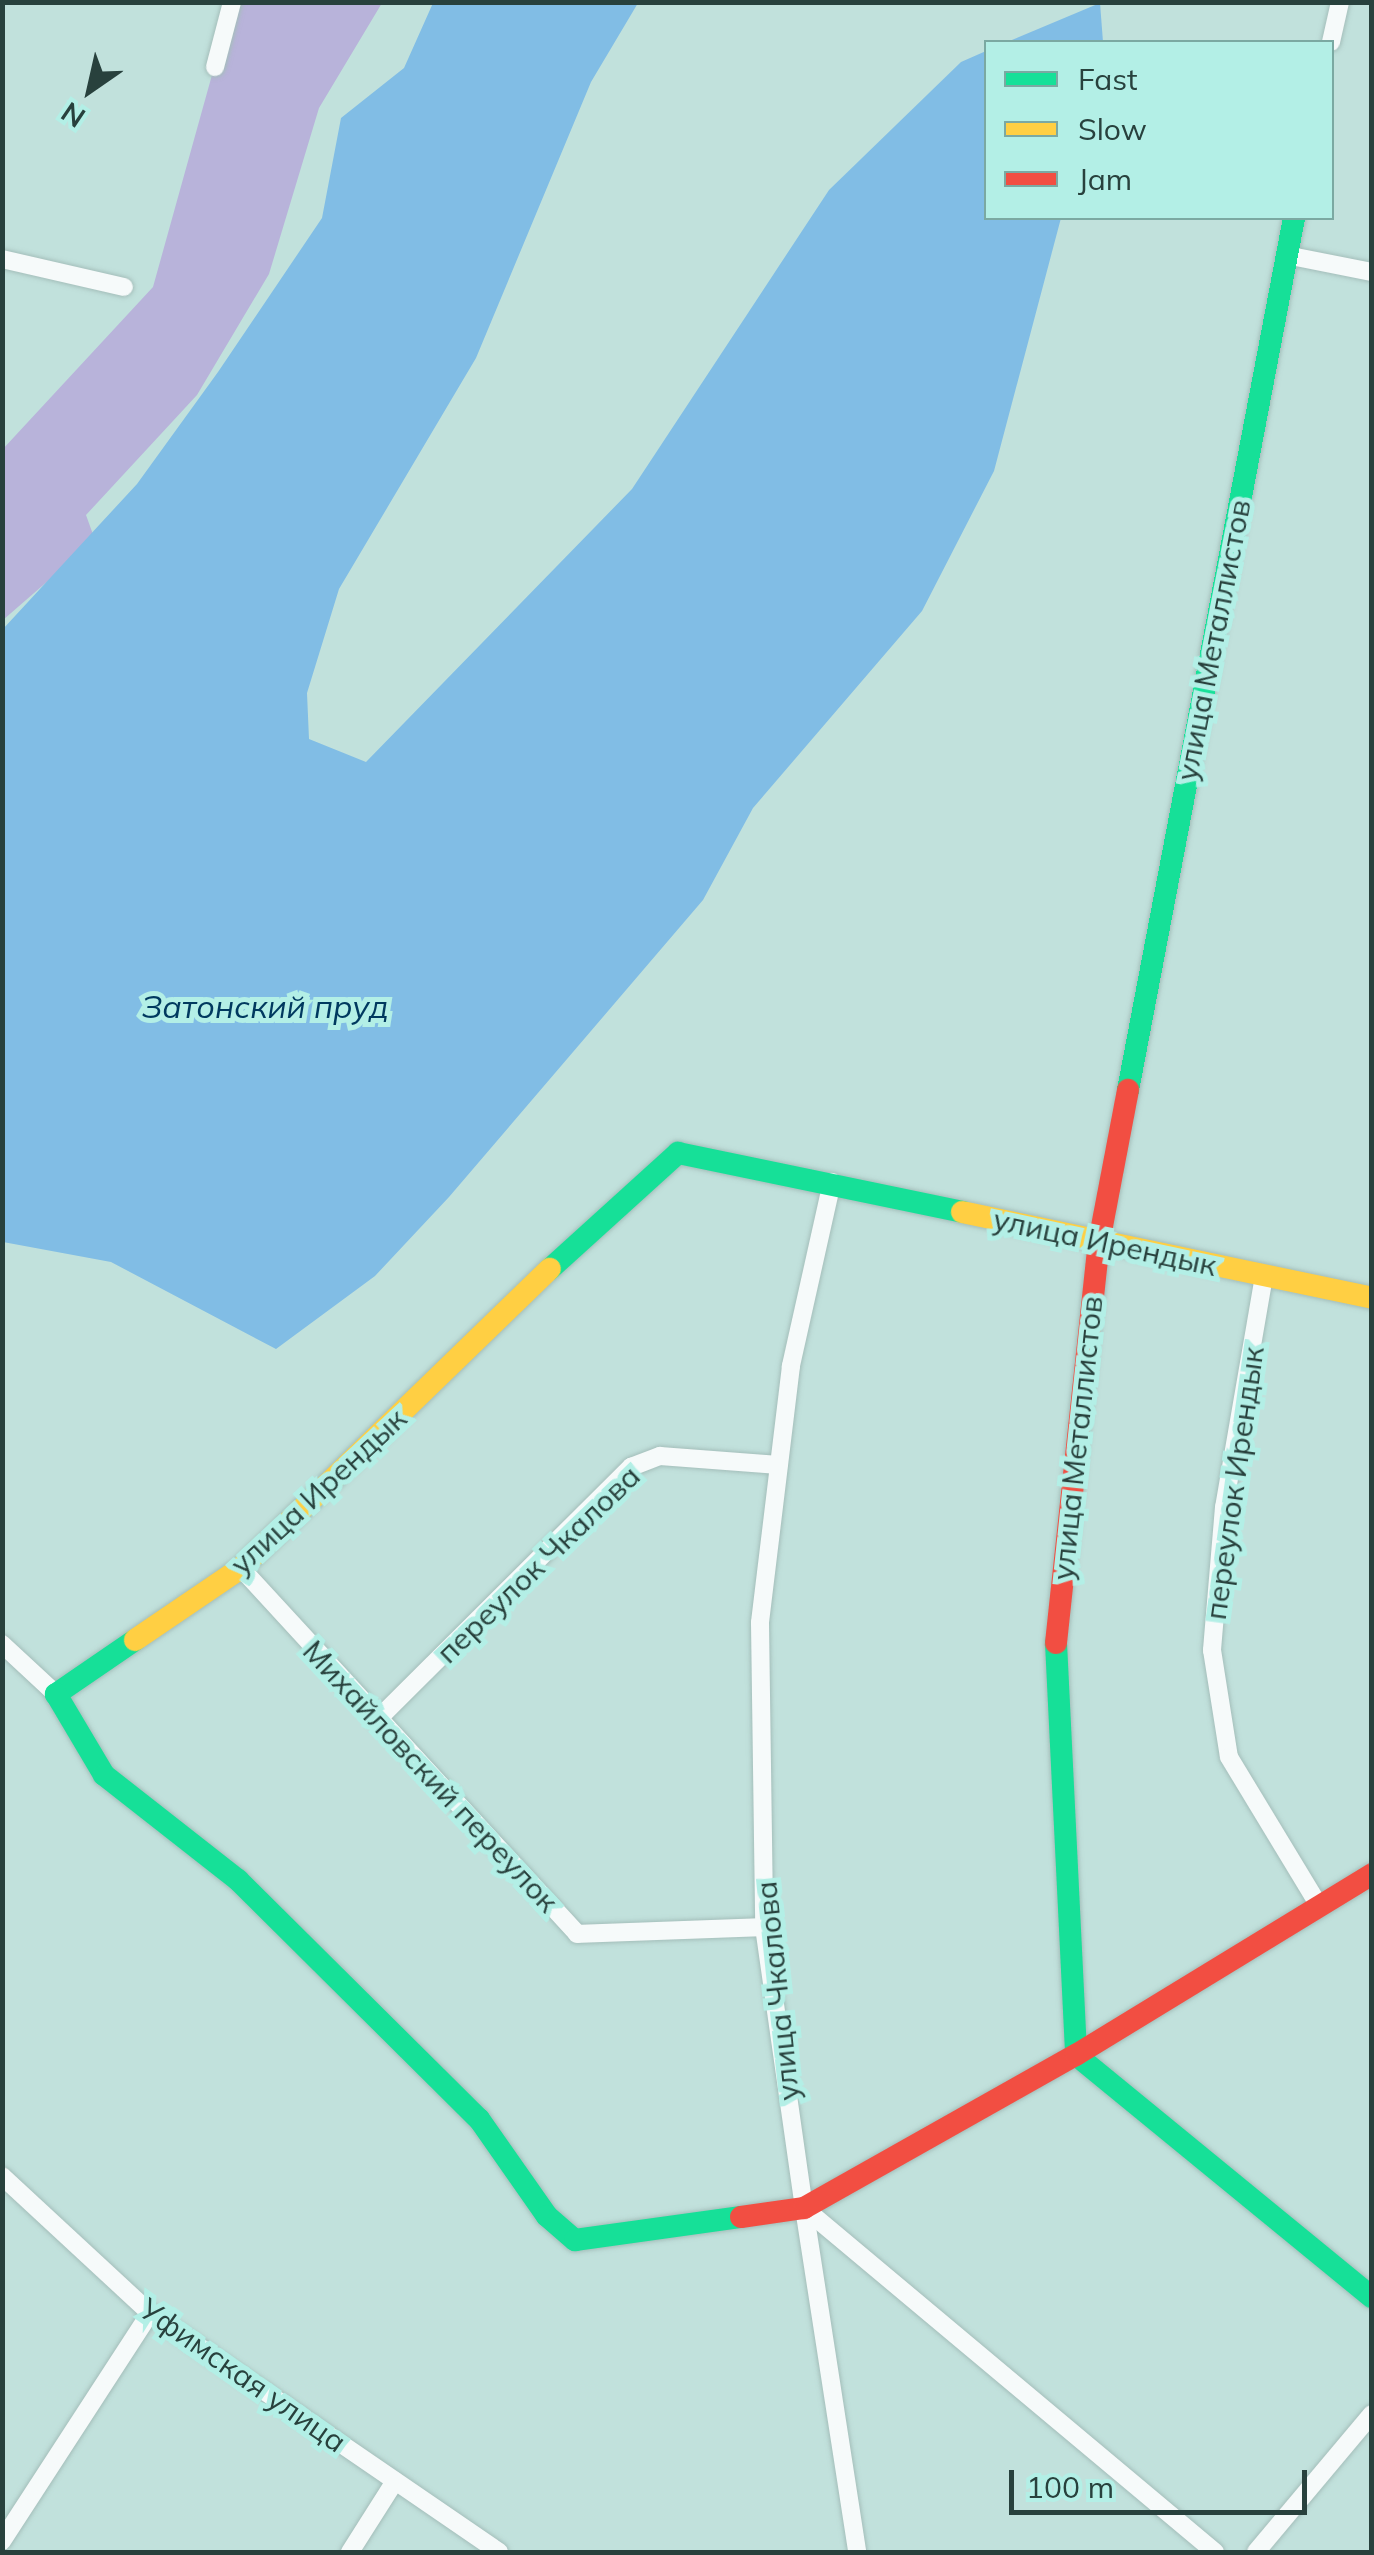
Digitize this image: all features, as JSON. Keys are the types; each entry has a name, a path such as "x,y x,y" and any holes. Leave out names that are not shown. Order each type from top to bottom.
{"street":[{"path":"215,67 232,2"},
{"path":"1331,40 1340,2"},
{"name":"улица Металлистов","path":"1076,2055 1054,1658 1099,1242 1294,220"},
{"path":"1286,254 1372,272"},
{"path":"2,259 124,287"},
{"name":"улица Ирендык","path":"56,1694 242,1568 642,1180 678,1153 832,1182 1372,1298"},
{"name":"улица Чкалова","path":"832,1182 791,1366 760,1623 764,1928 857,2552"},
{"name":"переулок Ирендык","path":"1264,1276 1224,1507 1212,1650 1229,1757 1318,1904"},
{"name":"переулок Чкалова","path":"377,1720 630,1467 660,1456 779,1464"},
{"name":"Михайловский переулок","path":"242,1568 377,1720 577,1934 764,1928"},
{"path":"2,1644 56,1694 104,1775 264,1905 478,2119 546,2216 575,2240 804,2208 1076,2055 1372,1874"},
{"path":"1076,2055 1372,2297"},
{"name":"Уфимская улица","path":"2,2176 150,2313 499,2552"},
{"path":"804,2208 1215,2552"},
{"path":"2,2541 150,2313"},
{"path":"1256,2552 1372,2414"},
{"path":"350,2552 395,2481"}],"shaded area":[{"path":"232,3 382,3 319,108 269,274 197,395 86,515 95,540 3,620 2,450 153,287"}],"water":[{"name":"Затонский пруд","path":"433,3 638,3 591,82 476,358 339,589 307,693 309,739 366,762 632,489 829,190 961,62 984,52 984,220 1060,220 994,471 922,611 753,808 703,900 449,1197 375,1276 276,1349 111,1262 3,1242 3,629 137,484 218,372 322,218 341,118 404,68"},
{"path":"1100,3 1103,40 1012,40"}],"traffic: fast":[{"path":"1128,1090 1294,220"},
{"path":"550,1269 678,1153 962,1212"},
{"path":"135,1640 56,1694 104,1775 238,1880 479,2119 547,2216 575,2240 741,2217"},
{"path":"1056,1643 1076,2055 1372,2297"}],"traffic: slow":[{"path":"962,1212 1372,1298"},
{"path":"135,1640 241,1568 550,1269"}],"traffic: jam":[{"path":"1056,1643 1099,1242 1128,1090"},
{"path":"741,2217 804,2208 1076,2055 1372,1874"}]}
